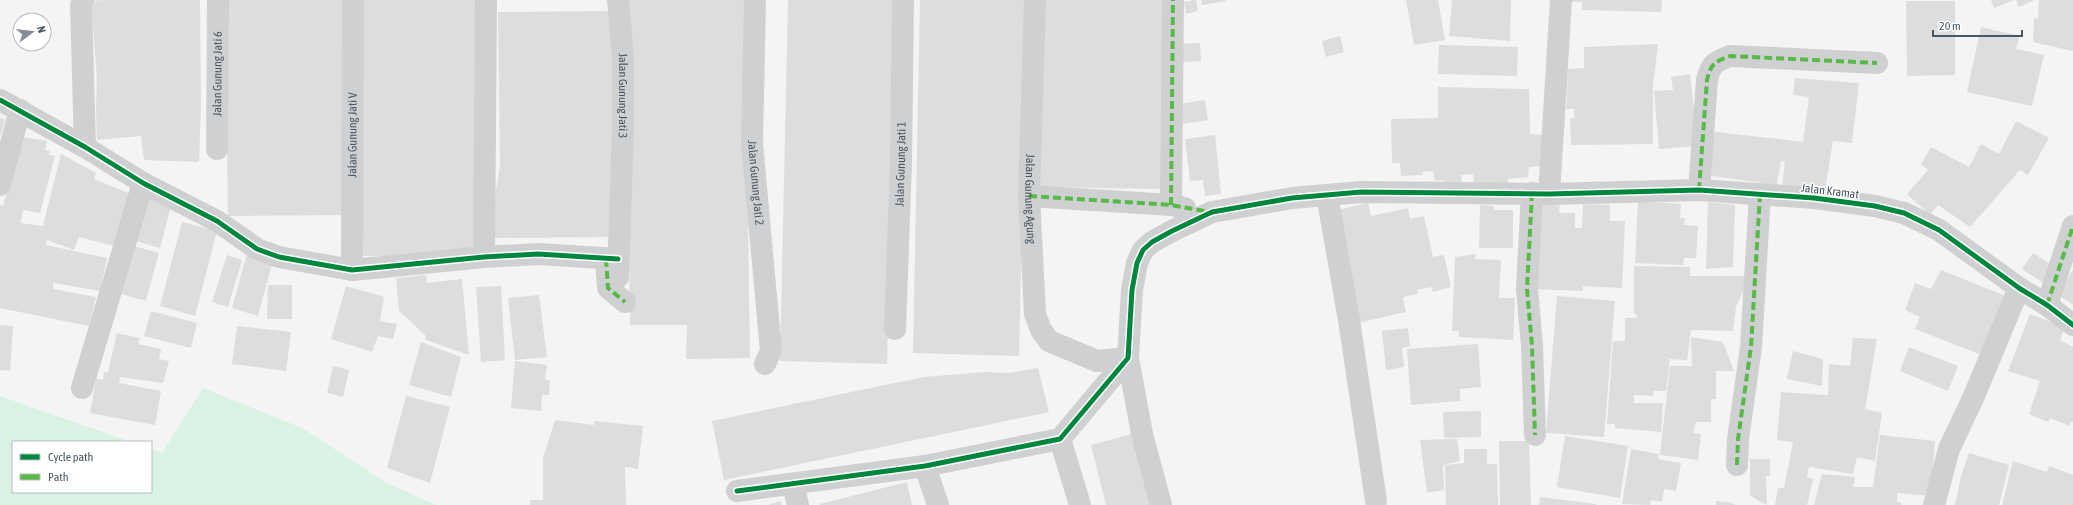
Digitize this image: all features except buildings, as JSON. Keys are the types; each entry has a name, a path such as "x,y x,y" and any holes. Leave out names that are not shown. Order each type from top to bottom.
{"street":[{"path":"83,0 81,6 85,147"},
{"name":"Jalan Gunung Jati 6","path":"217,149 218,0"},
{"name":"Jalan Gunung Jati V","path":"352,270 353,0"},
{"path":"484,257 486,0"},
{"name":"Jalan Gunung Jati 3","path":"618,0 622,57 622,191 614,265 608,288 625,302"},
{"name":"Jalan Gunung Jati 2","path":"755,0 752,143 771,351 765,364"},
{"name":"Jalan Gunung Jati 1","path":"895,329 901,163 903,0"},
{"name":"Jalan Gunung Agung","path":"1035,0 1029,196 1035,314 1041,330 1049,341 1097,360 1128,358"},
{"path":"1171,205 1173,0"},
{"path":"1534,435 1532,346 1527,289 1540,194 1561,0"},
{"path":"1699,190 1707,80 1710,67 1717,61 1730,56 1877,63"},
{"path":"0,100 85,147 143,183 217,221 257,249 279,257 352,270 484,257 538,254 614,265"},
{"path":"0,185 20,110"},
{"path":"82,388 143,183"},
{"name":"Jalan Kramat","path":"1212,212 1292,198 1361,192 1540,194 1699,190 1814,198 1875,206 1904,213 1940,230 2019,288 2047,305 2073,325"},
{"path":"1737,465 1738,439 1751,347 1760,194"},
{"path":"1327,195 1349,320 1376,501"},
{"path":"1029,196 1171,205 1212,212"},
{"path":"1161,505 1142,434 1128,358 1132,290 1137,263 1143,250 1152,242 1212,212"},
{"path":"2047,305 2073,226"},
{"path":"1934,505 1949,449 1974,396 2019,288"},
{"path":"737,491 926,466 1060,439 1128,358"},
{"path":"1060,439 1080,505"},
{"path":"926,466 938,505"},
{"path":"793,484 798,505"}],"green space":[{"path":"203,388 302,428 387,483 436,505 0,505 0,396 128,441 12,441 12,493 152,493 152,449 162,453"}],"marked path":[{"path":"1171,205 1173,0"},
{"path":"1699,190 1707,80 1710,70 1714,64 1730,56 1877,63"},
{"path":"1532,193 1527,289 1532,346 1535,435"},
{"path":"1737,465 1738,439 1751,347 1760,194"},
{"path":"1029,196 1171,205 1210,212"},
{"path":"2047,305 2073,226"},
{"path":"606,259 608,288 625,302"}],"cycle path":[{"path":"0,100 85,147 143,183 217,221 257,249 279,257 352,270 484,257 538,254 618,259"},
{"path":"737,491 925,466 1060,439 1128,358 1132,290 1137,263 1143,250 1152,242 1212,212 1292,198 1361,192 1549,194 1699,190 1814,198 1875,206 1904,213 1939,230 2019,288 2047,305 2073,325"}]}
